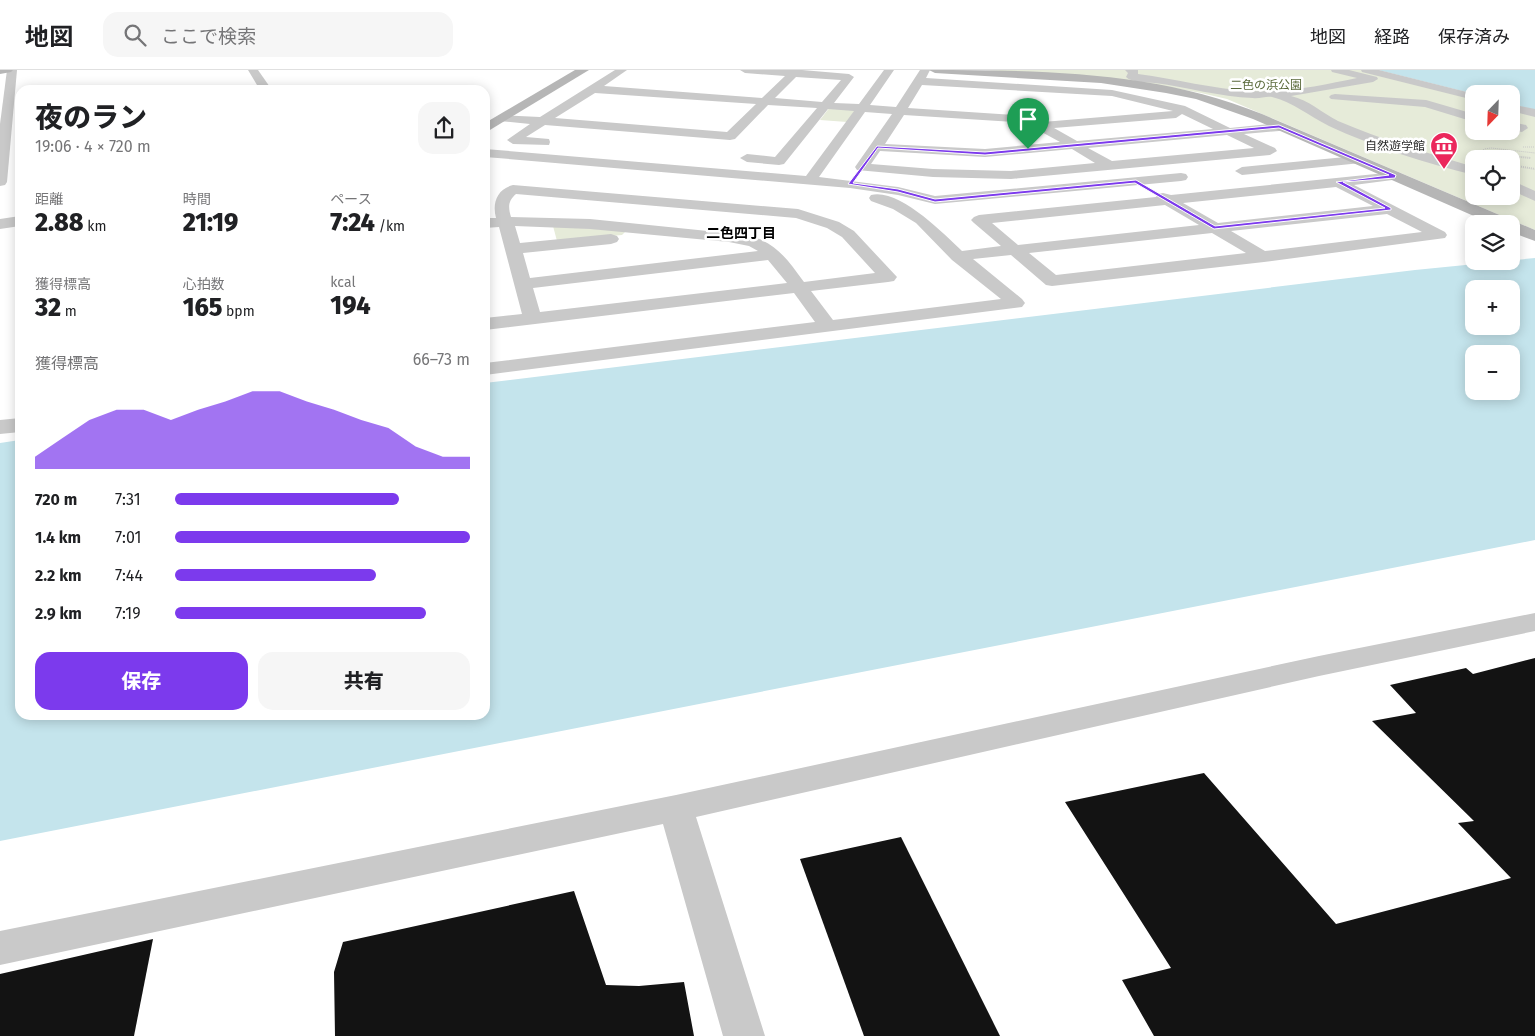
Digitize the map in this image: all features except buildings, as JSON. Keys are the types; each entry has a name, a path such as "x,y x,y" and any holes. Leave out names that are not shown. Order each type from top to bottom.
{"street":[{"path":"0,71 7,70"},
{"path":"0,182 12,70"},
{"path":"252,70 262,85"},
{"path":"490,126 583,70"},
{"path":"732,157 779,161 849,77 745,70"},
{"path":"935,70 1094,80 1143,86 1212,100 1485,215"},
{"path":"1130,70 1134,72 1130,76 1167,81 1216,92 1272,95 1297,101 1342,127 1412,153 1465,168"},
{"path":"1272,95 1373,80 1336,70"},
{"path":"1366,70 1465,95"},
{"path":"810,180 889,71"},
{"path":"719,150 731,138 730,136 796,72"},
{"path":"561,144 513,140 592,89 623,74"},
{"path":"850,184 862,167 877,147 890,128 899,110 914,95 921,75 1112,94 1142,99 1192,113 1270,151 1011,175 979,175 862,167"},
{"path":"760,86 779,87"},
{"path":"592,89 1035,119 1192,113"},
{"path":"1297,101 1328,97 1398,100 1426,104 1465,115"},
{"path":"1080,104 1142,99"},
{"path":"566,105 585,107"},
{"path":"1520,109 1535,113"},
{"path":"730,116 749,118"},
{"path":"503,118 730,136"},
{"path":"992,130 1035,119 1072,144 1264,257"},
{"path":"877,147 985,154 1072,144 1279,127"},
{"path":"890,128 908,129"},
{"path":"490,154 685,181 798,214 833,225 848,234 888,277 490,323"},
{"path":"1232,172 1356,160"},
{"path":"490,162 685,181 841,192 872,197 898,206 921,220 958,256 1016,303 490,368"},
{"path":"494,188 513,189 685,181 810,180 898,191 935,200 1194,176"},
{"path":"1338,182 1440,236 1052,281 979,220 1338,182 1395,176"},
{"path":"514,249 630,238 685,181"},
{"path":"1520,185 1535,186"},
{"path":"1520,188 1535,197"},
{"path":"513,189 504,197 500,208 514,249 532,318"},
{"path":"958,256 1390,209"},
{"path":"490,223 526,221 637,229 731,238 760,244 773,254 828,327"},
{"path":"0,224 15,222"},
{"path":"1520,230 1535,236"},
{"path":"522,284 773,254"},
{"path":"0,427 15,426"},
{"path":"0,948 676,808 1319,666 1535,622"},
{"path":"676,808 744,1036"}],"path":[{"path":"1483,150 1491,148 1509,150"},
{"path":"1520,151 1535,153"},
{"path":"1520,157 1531,158"},
{"path":"1520,166 1535,169"}],"green space":[{"name":"二色の浜公園","path":"985,70 1373,70 1465,94 1465,140 1520,140 1520,108 1535,112 1535,230 1520,224 1520,215 1500,215 1476,205 1520,205 1520,150 1465,150 1465,200 1227,99 1137,82"},
{"path":"830,107 856,109 847,122 820,120"},
{"path":"553,226 626,231 622,235 557,241"}],"water":[{"path":"1378,70 1535,70 1535,110 1520,106 1520,85 1465,85 1465,92"},
{"path":"1535,258 1535,540 0,841 0,443 15,441 15,720 490,720 490,382 1415,270 1465,265 1465,270 1520,270 1520,260"}],"place":[{"name":"自然遊学館","path":"1444,170"}],"district":[{"name":"二色四丁目","path":"741,233"}],"route":[{"path":"1279,127 1395,176 1338,182 1390,209 1214,228 1136,181 935,200 898,191 850,184 877,147 985,154 1028,149 1279,127"}]}
